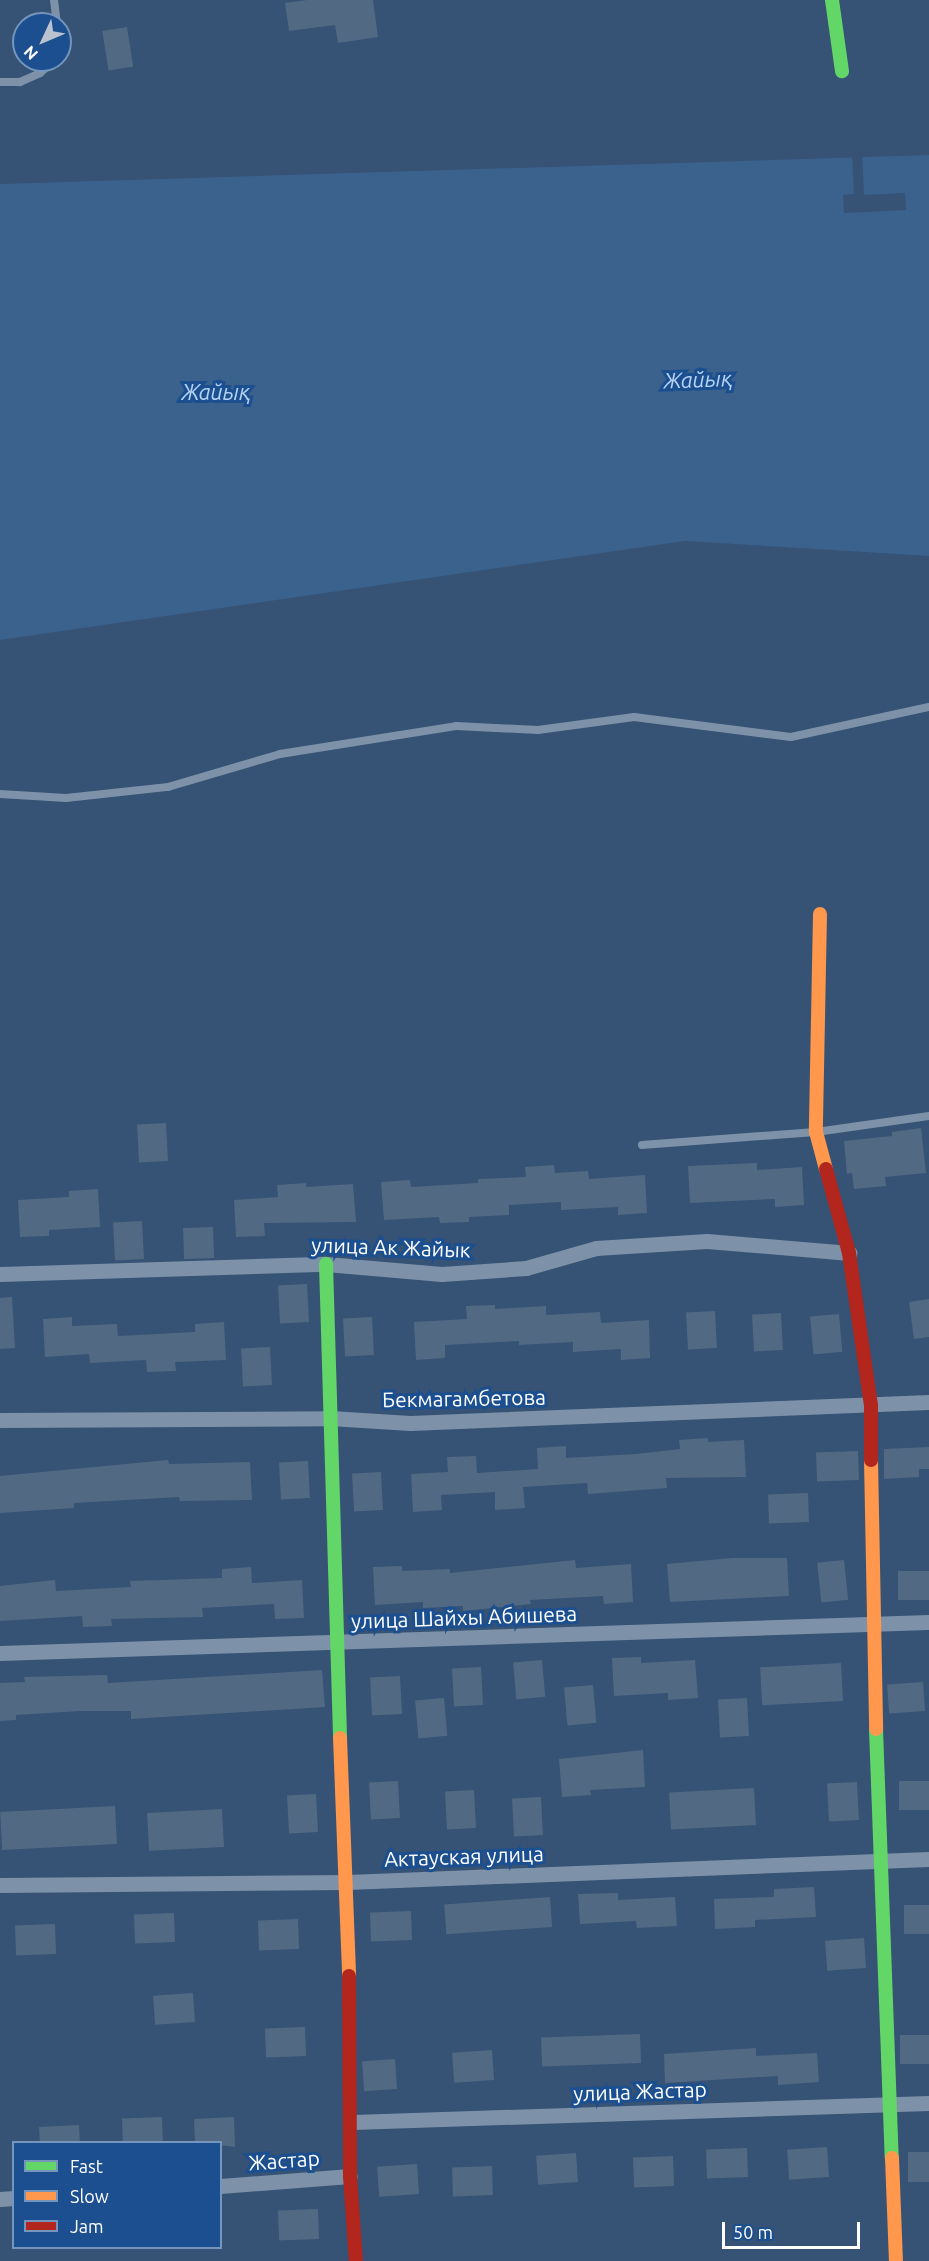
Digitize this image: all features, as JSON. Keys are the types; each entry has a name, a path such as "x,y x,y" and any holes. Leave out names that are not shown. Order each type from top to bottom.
{"street":[{"path":"832,0 842,71"},
{"path":"820,914 816,1132 849,1252 871,1405 872,1624 878,1860 896,2261"},
{"name":"улица Ак Жайык","path":"0,1274 326,1264 442,1274 526,1268 596,1248 707,1240 849,1252"},
{"path":"326,1264 334,1643 348,1882 352,2122 350,2176 356,2261"},
{"name":"Бекмагамбетова","path":"0,1420 330,1418 410,1423 929,1402"},
{"name":"улица Шайхы Абишева","path":"0,1653 929,1622"},
{"name":"Актауская улица","path":"0,1885 348,1882 929,1858"},
{"name":"улица Жастар","path":"352,2122 929,2103"},
{"name":"Жастар","path":"222,2186 350,2176"}],"lane":[{"path":"0,82 30,78 38,72"},
{"path":"0,794 66,798 168,787 280,754 456,726 538,730 634,717 791,737 929,707"},
{"path":"642,1145 816,1132 929,1116"}],"water":[{"name":"Жайық","path":"929,155 929,556 685,541 0,640 0,184"}],"pier":[{"path":"862,154 864,195 905,193 906,210 844,213 843,195 854,194 852,155"}],"building":[{"path":"307,0 373,0 378,37 338,43 335,25 289,31 285,3"},
{"path":"127,27 133,67 109,70 102,31"},
{"path":"166,1123 168,1161 139,1162 137,1125"},
{"path":"921,1128 926,1173 885,1177 886,1186 854,1189 852,1173 847,1174 844,1141 892,1136 892,1132"},
{"path":"757,1163 757,1170 802,1167 804,1205 775,1207 775,1199 690,1203 688,1166"},
{"path":"554,1165 555,1173 588,1171 589,1179 645,1175 647,1213 618,1215 618,1207 561,1210 561,1202 509,1205 509,1215 469,1217 469,1222 440,1223 439,1217 384,1220 381,1182 410,1180 411,1187 478,1183 478,1179 526,1177 525,1167"},
{"path":"306,1183 306,1187 353,1184 356,1222 264,1223 265,1236 236,1237 234,1200 278,1197 277,1185"},
{"path":"98,1189 100,1227 49,1230 49,1236 20,1237 18,1200 69,1197 69,1191"},
{"path":"142,1221 144,1259 115,1260 113,1223"},
{"path":"213,1227 214,1258 184,1259 183,1228"},
{"path":"307,1284 309,1322 280,1323 278,1286"},
{"path":"12,1297 15,1348 0,1349 0,1298"},
{"path":"929,1299 929,1337 914,1339 909,1302"},
{"path":"495,1305 495,1309 546,1306 546,1315 600,1312 601,1323 649,1320 650,1358 621,1360 621,1349 573,1352 573,1342 519,1345 519,1341 445,1345 445,1358 416,1360 414,1322 467,1319 466,1306"},
{"path":"715,1311 717,1348 688,1349 686,1313"},
{"path":"781,1313 783,1350 754,1351 752,1315"},
{"path":"839,1314 842,1352 813,1354 810,1317"},
{"path":"72,1317 72,1326 117,1324 118,1336 195,1332 195,1324 224,1322 226,1360 175,1362 176,1371 147,1372 146,1360 90,1363 89,1354 45,1357 43,1319"},
{"path":"372,1317 374,1355 345,1356 343,1319"},
{"path":"270,1347 272,1385 243,1386 241,1349"},
{"path":"708,1438 708,1442 744,1440 746,1477 666,1478 667,1488 588,1494 587,1483 523,1487 525,1508 495,1510 495,1492 441,1495 442,1510 413,1512 411,1474 448,1472 447,1457 476,1456 477,1473 538,1469 537,1448 566,1446 566,1458 636,1454 680,1449 679,1440"},
{"path":"929,1447 929,1469 919,1469 919,1477 884,1479 884,1449"},
{"path":"858,1451 859,1480 817,1481 816,1452"},
{"path":"168,1460 169,1464 250,1462 252,1500 180,1501 179,1497 74,1503 74,1508 0,1513 0,1476"},
{"path":"308,1461 310,1498 281,1499 279,1463"},
{"path":"381,1472 383,1510 354,1511 352,1474"},
{"path":"808,1493 809,1522 769,1523 768,1494"},
{"path":"732,1558 787,1558 789,1596 670,1602 667,1564"},
{"path":"575,1560 576,1568 631,1564 633,1602 604,1604 603,1596 530,1600 531,1604 463,1611 463,1606 423,1608 423,1602 375,1605 373,1567 402,1566 402,1571 450,1569 450,1573"},
{"path":"844,1560 848,1600 821,1603 817,1563"},
{"path":"251,1567 252,1583 302,1580 304,1618 275,1619 274,1604 202,1608 203,1617 111,1619 112,1626 83,1627 82,1616 0,1621 0,1586 55,1580 56,1591 131,1587 130,1581 222,1578 222,1569"},
{"path":"898,1571 929,1571 929,1600 898,1600"},
{"path":"641,1657 641,1663 695,1660 698,1698 668,1700 668,1693 614,1696 612,1658"},
{"path":"542,1660 545,1697 516,1699 513,1663"},
{"path":"841,1663 843,1701 762,1705 760,1667"},
{"path":"481,1667 483,1705 454,1706 452,1669"},
{"path":"322,1670 325,1707 131,1719 131,1711 80,1711 16,1715 16,1720 0,1721 0,1683 25,1682 24,1677 107,1675 108,1683"},
{"path":"400,1676 402,1714 372,1716 370,1678"},
{"path":"923,1682 925,1711 889,1713 887,1685"},
{"path":"593,1685 596,1723 567,1725 564,1688"},
{"path":"444,1698 447,1736 418,1738 415,1701"},
{"path":"747,1698 749,1736 720,1737 718,1700"},
{"path":"643,1750 645,1787 590,1790 591,1795 562,1797 559,1759"},
{"path":"398,1781 400,1818 371,1819 369,1783"},
{"path":"899,1781 929,1781 929,1810 899,1810"},
{"path":"857,1782 859,1820 829,1822 827,1784"},
{"path":"754,1788 756,1825 671,1829 669,1792"},
{"path":"474,1790 476,1828 447,1829 445,1792"},
{"path":"316,1794 318,1832 289,1833 287,1796"},
{"path":"541,1797 543,1835 514,1836 512,1799"},
{"path":"115,1806 117,1844 2,1850 0,1812"},
{"path":"222,1809 224,1847 149,1851 147,1813"},
{"path":"814,1887 816,1917 755,1920 755,1927 715,1929 714,1899 774,1897 774,1889"},
{"path":"618,1893 618,1900 675,1897 677,1926 637,1928 636,1921 580,1924 578,1894"},
{"path":"550,1897 552,1927 446,1934 444,1904"},
{"path":"904,1905 929,1905 929,1934 904,1934"},
{"path":"411,1911 412,1940 371,1941 370,1912"},
{"path":"174,1913 175,1942 135,1943 134,1914"},
{"path":"298,1919 299,1949 259,1950 258,1920"},
{"path":"55,1924 56,1954 16,1955 15,1925"},
{"path":"864,1938 866,1968 827,1971 825,1941"},
{"path":"193,1993 195,2022 155,2025 153,1996"},
{"path":"305,2027 306,2056 266,2057 265,2028"},
{"path":"640,2034 641,2063 542,2066 541,2037"},
{"path":"900,2035 929,2035 929,2064 900,2064"},
{"path":"756,2048 756,2056 817,2053 819,2082 778,2085 778,2076 665,2083 664,2054"},
{"path":"492,2050 494,2080 454,2083 452,2053"},
{"path":"395,2059 397,2089 364,2091 362,2061"},
{"path":"162,2117 163,2141 123,2141 122,2118"},
{"path":"234,2117 235,2147 222,2145 222,2141 195,2141 194,2119"},
{"path":"79,2125 80,2141 40,2141 39,2127"},
{"path":"827,2147 829,2177 789,2180 787,2150"},
{"path":"747,2148 748,2177 707,2178 706,2149"},
{"path":"908,2152 929,2152 929,2182 908,2182"},
{"path":"576,2153 578,2182 538,2185 536,2156"},
{"path":"673,2156 674,2186 634,2187 633,2157"},
{"path":"417,2164 419,2194 379,2197 377,2167"},
{"path":"492,2166 493,2195 453,2196 452,2167"},
{"path":"318,2209 319,2239 279,2240 278,2210"}],"traffic: fast":[{"path":"832,0 842,71"},
{"path":"326,1264 340,1738"},
{"path":"876,1729 892,2158"}],"traffic: slow":[{"path":"820,914 816,1132 826,1169"},
{"path":"871,1460 876,1729"},
{"path":"340,1738 349,1976"},
{"path":"892,2158 896,2261"}],"traffic: jam":[{"path":"826,1169 849,1253 871,1405 871,1460"},
{"path":"349,1976 350,2176 356,2261"}]}
